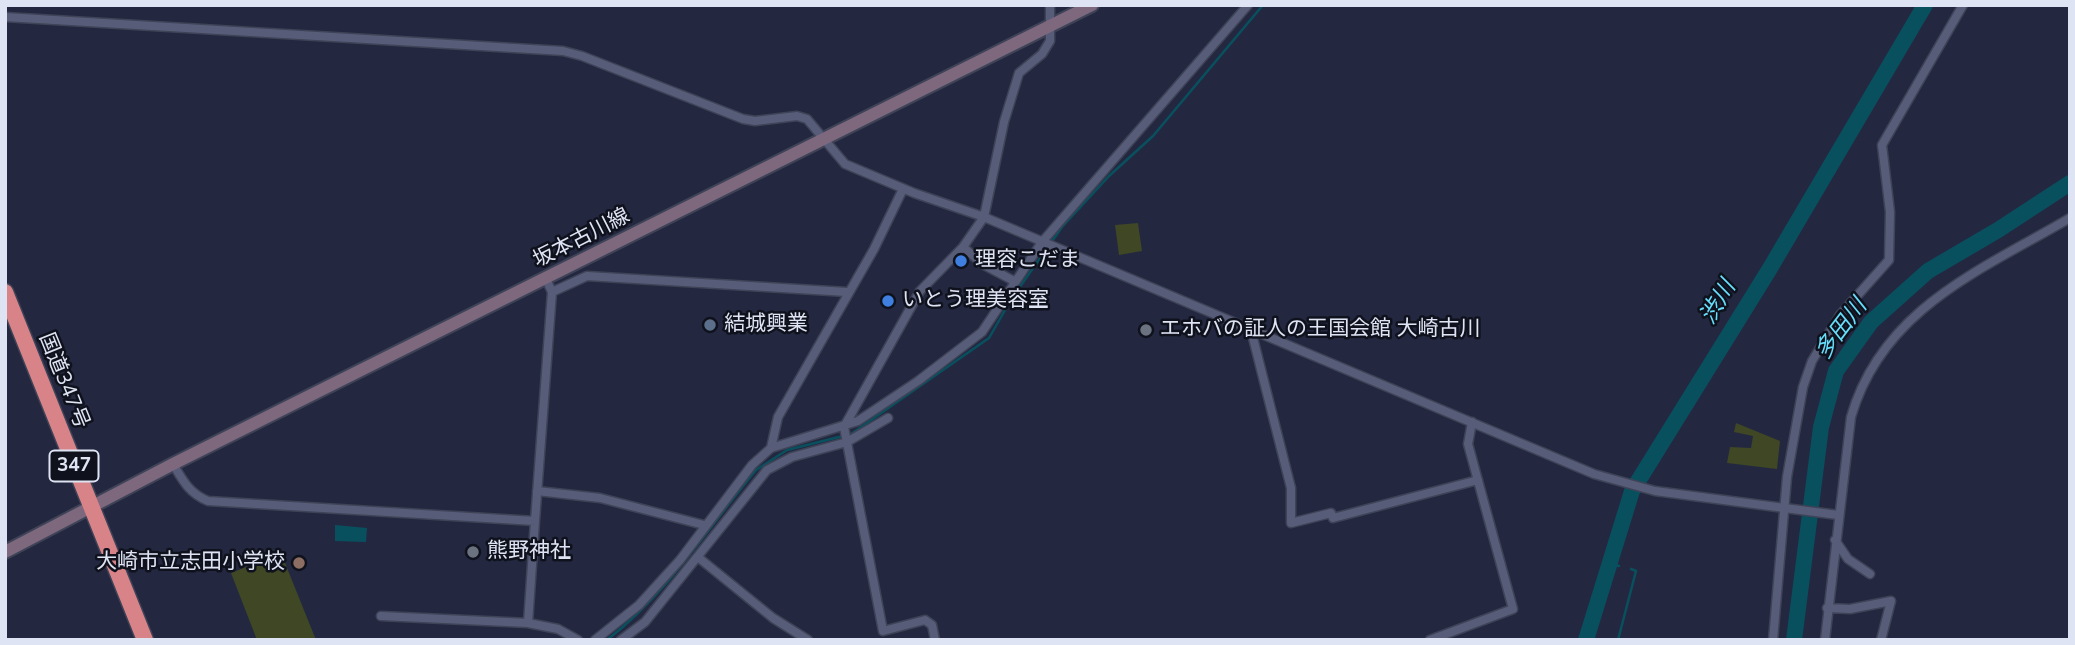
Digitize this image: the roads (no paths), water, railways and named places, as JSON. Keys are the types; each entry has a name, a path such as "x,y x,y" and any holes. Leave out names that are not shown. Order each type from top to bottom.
{"highway":[{"name":"国道347号","path":"5,292 145,640"}],"main road":[{"name":"坂本古川線","path":"5,552 173,464 1092,5"}],"street":[{"path":"935,640 932,625 925,620 884,636 846,435 914,300 963,247 984,217 1004,122 1019,74 1046,50 1050,41 1050,5"},
{"path":"594,640 639,605 680,560 752,465 771,448 846,435 982,332 1014,281 1044,243 1248,5"},
{"path":"1773,640 1796,421 1812,361 1840,314 1889,260 1890,212 1881,154 1885,135 1963,5"},
{"path":"5,17 563,51 594,59 743,119 755,121 797,116 807,119 845,164 903,189 984,217 1616,480 1651,490 1834,515"},
{"path":"771,448 778,417 847,292 874,249 903,189"},
{"path":"1825,640 1835,540 1834,515 1860,385 1901,326 1940,295 2070,218"},
{"path":"963,247 984,265 1014,281"},
{"path":"552,292 587,276 847,292"},
{"path":"528,623 552,292 547,279"},
{"path":"1251,330 1291,488 1291,523 1331,513 1332,518 1478,480"},
{"path":"621,640 645,622 767,470 888,418"},
{"path":"1430,640 1513,609 1468,444 1472,422"},
{"path":"173,464 186,487 194,495 208,501 535,520"},
{"path":"537,491 600,498 704,527 714,536"},
{"path":"1835,540 1848,559 1870,574"},
{"path":"699,558 773,618 808,640"},
{"path":"1827,608 1850,609 1891,601 1881,640"},
{"path":"381,616 528,623 558,629 578,640"}],"water":[{"path":"335,525 367,528 366,542 335,541"}],"waterway":[{"path":"607,640 629,622 668,581 756,470 787,450 851,434 989,338 1012,298 1062,227 1109,176 1153,136 1263,5"},
{"name":"渋川","path":"1586,640 1632,491 1769,270 1925,5"},
{"name":"多田川","path":"1794,640 1821,427 1836,371 1871,322 1928,271 2070,183"},
{"path":"1608,563 1619,566"},
{"path":"1618,640 1636,571 1631,569"}],"place":[{"name":"理容こだま","path":"961,261"},
{"name":"いとう理美容室","path":"888,301"},
{"name":"結城興業","path":"710,325"},
{"name":"エホバの証人の王国会館 大崎古川","path":"1146,330"},
{"name":"熊野神社","path":"473,552"},
{"name":"大崎市立志田小学校","path":"299,563"}]}
